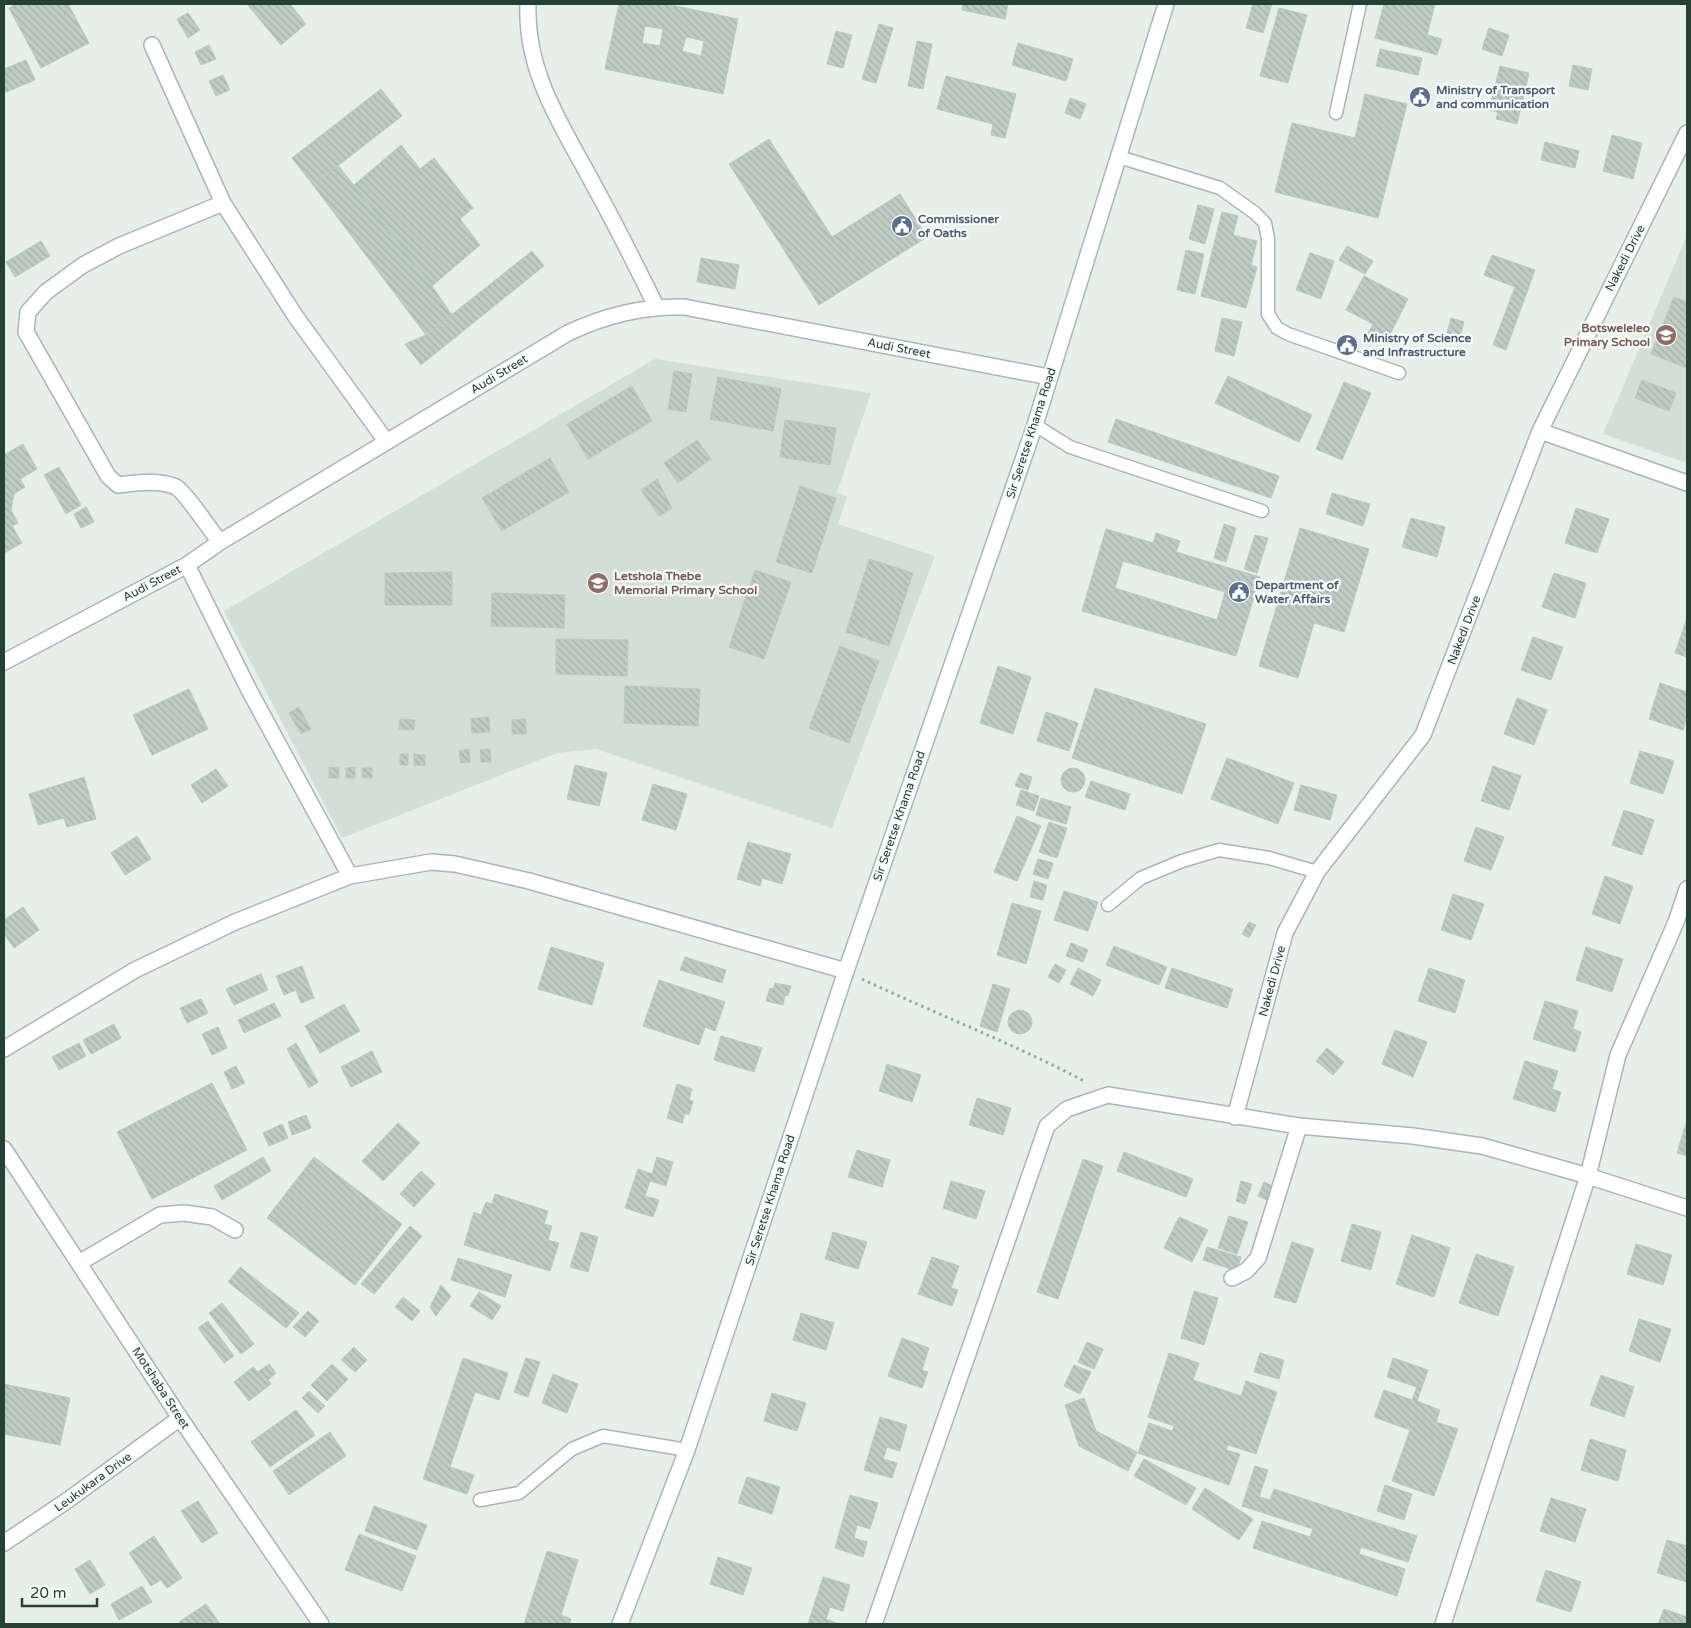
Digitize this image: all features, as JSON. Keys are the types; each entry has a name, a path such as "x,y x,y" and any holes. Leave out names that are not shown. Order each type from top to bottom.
{"street":[{"path":"528,4 527,30 537,73 656,306"},
{"name":"Sir Seretse Khama Road","path":"620,1624 686,1450 846,971 1035,425 1166,4"},
{"path":"152,45 223,203 296,317 386,442"},
{"name":"Nakedi Drive","path":"1235,1117 1285,933 1318,872 1423,735 1540,431 1687,133"},
{"path":"220,542 178,488 165,484 145,482 118,485 108,476 26,332 28,312 46,292 83,265 118,246 223,203"},
{"name":"Audi Street","path":"4,662 187,565 220,542 568,333 614,314 656,306 684,307 1049,377"},
{"path":"1540,431 1687,483"},
{"path":"187,565 249,690 350,876"},
{"path":"4,1048 135,970 235,922 350,876 430,862 455,864 529,881 846,971"},
{"path":"1443,1624 1588,1176 1618,1055 1676,922 1687,889"},
{"path":"874,1624 1047,1126 1067,1109 1108,1095 1299,1126 1413,1136 1482,1146 1588,1176 1687,1208"},
{"path":"1232,1278 1246,1271 1258,1258 1299,1126"},
{"name":"Motshaba Street","path":"4,1149 180,1418 321,1624"},
{"path":"79,1263 160,1215 184,1213 212,1217 235,1230"},
{"name":"Leukukara Drive","path":"4,1543 68,1500 180,1418"}],"lane":[{"path":"1336,113 1360,4"},
{"path":"1119,157 1220,188 1255,213 1265,223 1268,239 1268,314 1277,328 1288,334 1399,373"},
{"path":"1035,425 1070,447 1262,511"},
{"path":"1108,905 1142,878 1182,861 1219,850 1269,858 1318,872"},
{"path":"480,1500 519,1493 572,1449 603,1436 686,1450"}],"path":[{"path":"846,971 939,1016 1041,1058 1108,1095"}],"shaded area":[{"name":"Botsweleleo Primary School","path":"1687,235 1687,463 1603,434"},
{"name":"Letshola Thebe Memorial Primary School","path":"655,359 871,393 837,492 847,497 838,524 935,556 832,828 596,749 557,753 342,838 224,611"}],"building":[{"path":"17,4 68,4 89,43 41,68 9,8"},
{"path":"247,4 290,4 306,24 281,45"},
{"path":"619,4 666,4 738,19 723,94 605,69","holes":["645,26 663,29 660,46 642,43","686,37 704,41 701,56 682,51"]},
{"path":"963,4 1008,4 1005,19 962,10"},
{"path":"1253,4 1272,4 1263,33 1246,28"},
{"path":"1384,4 1435,4 1423,51 1375,38"},
{"path":"1279,8 1307,15 1288,83 1260,76"},
{"path":"188,13 200,30 188,38 177,19"},
{"path":"879,24 893,28 876,83 862,79"},
{"path":"1489,28 1509,35 1502,56 1482,49"},
{"path":"836,31 852,35 843,68 827,64"},
{"path":"1427,35 1442,39 1437,55 1423,51"},
{"path":"917,41 932,44 923,89 908,86"},
{"path":"1018,43 1073,59 1066,81 1012,65"},
{"path":"209,45 216,59 201,65 195,52"},
{"path":"1380,49 1422,58 1418,75 1376,66"},
{"path":"26,60 35,80 4,93 4,69"},
{"path":"1573,65 1592,69 1588,90 1569,86"},
{"path":"1500,66 1529,73 1517,124 1496,119 1498,112 1489,110"},
{"path":"223,75 230,90 216,96 209,81"},
{"path":"946,76 1016,94 1005,138 991,135 993,124 937,109"},
{"path":"381,89 402,116 313,185 292,158"},
{"path":"1365,94 1407,104 1378,218 1275,192 1292,123 1355,138"},
{"path":"1070,98 1086,104 1080,119 1065,113"},
{"path":"1612,135 1642,143 1633,179 1603,171"},
{"path":"769,139 832,237 900,194 927,237 819,305 729,164"},
{"path":"1545,142 1579,151 1575,168 1541,160"},
{"path":"401,145 420,169 434,158 473,208 460,219 480,245 432,286 354,185"},
{"path":"338,165 432,286 452,315 426,335 313,185"},
{"path":"1198,205 1214,209 1205,244 1189,239"},
{"path":"1222,212 1238,216 1233,235 1257,241 1251,265 1257,267 1246,308 1201,296"},
{"path":"41,241 50,256 15,277 6,262"},
{"path":"1347,246 1373,261 1365,274 1339,260"},
{"path":"1186,250 1204,254 1195,294 1177,290"},
{"path":"532,251 544,266 421,365 405,344 426,335"},
{"path":"1310,253 1334,261 1321,299 1296,290"},
{"path":"1492,255 1535,270 1506,350 1493,345 1515,287 1484,275"},
{"path":"701,258 739,265 735,289 697,282"},
{"path":"1364,276 1408,299 1385,344 1367,335 1373,324 1346,310"},
{"path":"1674,297 1687,302 1687,368 1651,354"},
{"path":"1222,318 1242,322 1234,356 1215,351"},
{"path":"1451,318 1464,322 1458,344 1445,340"},
{"path":"674,371 692,374 686,412 668,409"},
{"path":"1228,376 1312,415 1299,442 1215,403"},
{"path":"718,377 781,389 773,431 710,419"},
{"path":"1642,380 1676,393 1669,411 1635,398"},
{"path":"1344,382 1371,393 1342,460 1316,449"},
{"path":"632,386 652,421 588,459 567,424"},
{"path":"1116,419 1279,476 1271,498 1108,442"},
{"path":"785,420 836,428 830,465 780,457"},
{"path":"697,440 711,459 678,483 664,463"},
{"path":"23,444 37,469 20,479 25,487 14,494 11,510 18,523 12,526 22,543 4,553 4,455"},
{"path":"550,458 569,492 502,531 482,498"},
{"path":"59,467 81,505 66,514 44,475"},
{"path":"657,479 672,508 659,516 641,490"},
{"path":"800,486 836,498 812,573 776,562"},
{"path":"1332,493 1370,504 1363,526 1326,514"},
{"path":"86,507 94,522 81,528 74,514"},
{"path":"1576,508 1609,519 1597,553 1565,543"},
{"path":"1411,518 1445,527 1437,557 1402,547"},
{"path":"1224,524 1236,528 1226,562 1214,558"},
{"path":"1300,528 1369,549 1344,632 1314,623 1298,678 1259,666"},
{"path":"1106,529 1153,543 1156,533 1180,541 1176,552 1260,577 1236,656 1082,611","holes":["1123,561 1225,592 1217,620 1115,588"]},
{"path":"1255,535 1268,538 1257,573 1244,569"},
{"path":"869,559 913,573 889,646 846,632"},
{"path":"755,570 791,582 764,659 729,647"},
{"path":"452,572 452,605 385,605 385,573"},
{"path":"1554,573 1586,583 1575,618 1542,607"},
{"path":"492,593 565,595 564,628 491,626"},
{"path":"1687,618 1687,657 1675,653"},
{"path":"1533,637 1563,647 1551,680 1521,670"},
{"path":"556,639 628,640 627,676 556,674"},
{"path":"840,646 879,661 849,743 809,728"},
{"path":"998,666 1031,677 1013,734 980,723"},
{"path":"1660,683 1687,692 1687,715 1683,730 1649,719"},
{"path":"625,686 700,689 698,726 624,723"},
{"path":"1095,688 1206,724 1182,794 1072,758"},
{"path":"189,689 208,729 152,755 133,715"},
{"path":"1517,698 1547,710 1534,745 1504,734"},
{"path":"299,707 311,729 301,734 289,713"},
{"path":"1046,712 1078,723 1069,751 1037,741"},
{"path":"489,717 490,732 472,733 471,719"},
{"path":"400,719 415,720 414,730 399,729"},
{"path":"526,719 526,734 512,734 512,720"},
{"path":"469,749 470,762 461,763 459,751"},
{"path":"490,749 491,762 481,762 480,750"},
{"path":"1640,751 1674,761 1663,794 1630,783"},
{"path":"400,754 408,754 408,765 400,765"},
{"path":"414,754 425,755 425,766 414,765"},
{"path":"1227,758 1294,783 1278,824 1211,799"},
{"path":"575,765 607,773 599,806 567,799"},
{"path":"1493,766 1521,776 1509,810 1481,801"},
{"path":"329,767 339,768 339,778 329,778"},
{"path":"355,767 355,778 346,778 346,768"},
{"path":"362,768 372,768 372,778 363,778"},
{"path":"1073,768 1081,772 1085,780 1081,788 1073,792 1065,788 1061,780 1065,772"},
{"path":"216,769 228,786 202,803 191,785"},
{"path":"1020,773 1032,777 1028,790 1015,786"},
{"path":"84,777 96,819 67,827 64,818 38,825 29,794"},
{"path":"1091,781 1130,794 1125,810 1085,797"},
{"path":"653,784 687,794 676,830 642,820"},
{"path":"1301,785 1337,795 1330,820 1294,810"},
{"path":"1021,790 1039,796 1034,811 1016,805"},
{"path":"1041,798 1071,807 1066,824 1036,815"},
{"path":"1624,810 1654,820 1642,855 1612,845"},
{"path":"1017,816 1041,826 1017,881 994,872"},
{"path":"1049,822 1067,828 1057,858 1039,852"},
{"path":"1476,827 1504,837 1491,870 1464,861"},
{"path":"137,836 151,859 125,875 111,853"},
{"path":"748,842 791,854 782,884 762,878 760,886 737,879"},
{"path":"1038,859 1053,863 1048,879 1033,874"},
{"path":"1605,876 1633,886 1620,924 1592,914"},
{"path":"1034,881 1047,885 1043,900 1030,897"},
{"path":"1064,891 1098,902 1088,931 1054,920"},
{"path":"1453,894 1484,904 1471,940 1441,930"},
{"path":"1012,903 1041,911 1026,964 997,955"},
{"path":"23,907 39,930 14,948 4,934 4,920"},
{"path":"1249,922 1256,925 1249,938 1242,934"},
{"path":"1071,943 1088,950 1083,962 1066,956"},
{"path":"1114,946 1167,967 1159,985 1106,965"},
{"path":"551,947 604,963 592,1005 538,989"},
{"path":"1586,947 1623,959 1612,992 1576,980"},
{"path":"685,957 726,970 722,983 680,970"},
{"path":"1055,964 1066,970 1059,983 1048,977"},
{"path":"302,966 314,998 301,1003 296,990 284,995 276,976"},
{"path":"1078,968 1101,980 1093,996 1070,984"},
{"path":"1172,968 1233,989 1227,1008 1165,988"},
{"path":"1429,968 1465,980 1455,1013 1418,1001"},
{"path":"261,974 268,990 234,1005 226,989"},
{"path":"659,980 725,1002 715,1031 705,1027 699,1045 643,1026"},
{"path":"775,983 791,986 788,996 785,995 783,1005 766,1001 770,988 773,989"},
{"path":"993,984 1010,989 997,1032 980,1026"},
{"path":"201,999 208,1013 187,1023 180,1008"},
{"path":"1545,1001 1578,1011 1573,1029 1581,1032 1575,1052 1533,1039"},
{"path":"274,1003 281,1016 244,1033 238,1020"},
{"path":"344,1004 360,1031 320,1053 305,1026"},
{"path":"1020,1010 1028,1014 1032,1022 1028,1030 1020,1034 1012,1030 1008,1022 1012,1014"},
{"path":"114,1024 121,1038 91,1054 83,1040"},
{"path":"218,1027 227,1048 212,1055 202,1034"},
{"path":"1395,1030 1427,1042 1413,1077 1382,1064"},
{"path":"721,1036 762,1048 754,1072 714,1060"},
{"path":"79,1043 86,1056 59,1070 52,1057"},
{"path":"296,1043 318,1082 309,1088 287,1049"},
{"path":"1327,1048 1344,1062 1333,1075 1316,1061"},
{"path":"372,1051 382,1072 351,1087 341,1067"},
{"path":"1525,1061 1558,1071 1552,1089 1561,1092 1555,1112 1513,1099"},
{"path":"887,1064 921,1075 912,1102 879,1091"},
{"path":"236,1066 245,1083 232,1089 224,1072"},
{"path":"212,1083 247,1150 152,1199 117,1132"},
{"path":"677,1084 692,1089 689,1100 693,1101 689,1115 685,1113 682,1123 667,1118"},
{"path":"977,1098 1011,1108 1003,1135 969,1125"},
{"path":"306,1115 311,1128 292,1135 288,1122"},
{"path":"1687,1120 1687,1156 1677,1153"},
{"path":"398,1123 420,1143 383,1181 362,1161"},
{"path":"282,1124 288,1138 269,1146 263,1133"},
{"path":"857,1150 890,1160 882,1187 848,1177"},
{"path":"1124,1152 1193,1179 1186,1197 1117,1171"},
{"path":"263,1157 271,1171 222,1200 214,1186"},
{"path":"314,1157 402,1224 355,1285 267,1218"},
{"path":"657,1157 673,1162 666,1186 650,1181 645,1196 659,1200 653,1217 625,1208 638,1169 652,1174"},
{"path":"1083,1159 1103,1166 1058,1299 1037,1292"},
{"path":"421,1171 435,1184 414,1207 400,1194"},
{"path":"951,1181 985,1191 976,1219 943,1208"},
{"path":"1241,1181 1252,1184 1245,1204 1236,1201"},
{"path":"1264,1182 1273,1186 1267,1200 1258,1196"},
{"path":"495,1194 548,1211 544,1224 552,1226 548,1240 559,1243 550,1271 464,1245 474,1212 481,1215 486,1202 492,1204"},
{"path":"1229,1216 1248,1222 1237,1254 1218,1248"},
{"path":"1179,1217 1208,1230 1192,1262 1164,1248"},
{"path":"1352,1224 1381,1232 1371,1270 1341,1261"},
{"path":"410,1226 422,1236 374,1294 361,1284"},
{"path":"581,1232 598,1237 588,1272 570,1267"},
{"path":"833,1232 867,1242 858,1269 825,1259"},
{"path":"1412,1235 1450,1248 1434,1297 1396,1284"},
{"path":"1292,1242 1314,1249 1296,1303 1274,1297"},
{"path":"1636,1244 1672,1255 1663,1285 1627,1274"},
{"path":"1207,1247 1241,1257 1237,1271 1203,1260"},
{"path":"1476,1254 1514,1267 1498,1316 1459,1303"},
{"path":"932,1257 959,1266 951,1288 958,1290 952,1306 918,1294"},
{"path":"458,1258 512,1275 505,1297 451,1280"},
{"path":"240,1267 299,1313 286,1328 228,1282"},
{"path":"441,1285 451,1296 436,1316 430,1307"},
{"path":"1194,1291 1218,1298 1204,1345 1181,1338"},
{"path":"479,1292 501,1306 492,1320 470,1306"},
{"path":"403,1297 420,1311 412,1321 395,1307"},
{"path":"222,1303 254,1344 241,1354 209,1313"},
{"path":"308,1311 319,1321 305,1337 293,1327"},
{"path":"801,1313 834,1323 826,1350 793,1340"},
{"path":"1639,1319 1671,1329 1660,1362 1629,1351"},
{"path":"208,1321 234,1356 224,1363 198,1328"},
{"path":"902,1338 929,1348 922,1370 928,1372 922,1388 888,1376"},
{"path":"1087,1342 1103,1349 1094,1369 1078,1362"},
{"path":"354,1347 367,1360 355,1372 341,1360"},
{"path":"1169,1353 1199,1363 1193,1380 1241,1396 1246,1381 1277,1392 1256,1454 1228,1445 1226,1450 1240,1454 1229,1485 1138,1453 1149,1423 1172,1431 1174,1426 1148,1417"},
{"path":"1260,1353 1284,1360 1279,1379 1254,1372"},
{"path":"463,1358 508,1373 499,1400 475,1392 450,1467 474,1475 467,1494 423,1479"},
{"path":"526,1358 540,1362 528,1397 514,1392"},
{"path":"1393,1358 1428,1370 1417,1401 1440,1410 1436,1422 1458,1429 1434,1496 1392,1481 1410,1430 1374,1417 1384,1390 1412,1400 1417,1387 1387,1377"},
{"path":"269,1364 276,1373 268,1380 271,1384 249,1401 234,1382 253,1367 258,1372"},
{"path":"332,1364 348,1379 327,1401 311,1385"},
{"path":"1074,1365 1091,1372 1080,1394 1064,1386"},
{"path":"553,1374 578,1384 567,1413 542,1403"},
{"path":"1601,1375 1634,1387 1624,1417 1590,1405"},
{"path":"4,1384 70,1398 60,1445 4,1434"},
{"path":"309,1391 325,1406 318,1413 302,1398"},
{"path":"772,1393 806,1403 797,1431 764,1421"},
{"path":"1084,1398 1096,1431 1137,1452 1128,1471 1079,1446 1065,1405"},
{"path":"296,1410 315,1435 270,1467 251,1442"},
{"path":"880,1417 907,1425 900,1451 887,1447 883,1459 897,1463 892,1478 864,1470"},
{"path":"330,1432 346,1456 289,1495 273,1471"},
{"path":"1590,1439 1626,1450 1618,1481 1581,1470"},
{"path":"1144,1459 1196,1488 1186,1505 1134,1476"},
{"path":"1255,1466 1268,1470 1259,1497 1270,1500 1274,1489 1417,1536 1408,1562 1361,1547 1359,1554 1405,1569 1397,1596 1253,1548 1262,1521 1310,1537 1313,1529 1242,1506"},
{"path":"747,1477 780,1487 772,1514 738,1503"},
{"path":"1385,1485 1412,1494 1404,1520 1377,1511"},
{"path":"1205,1488 1253,1519 1239,1540 1192,1509"},
{"path":"850,1495 878,1503 870,1529 857,1525 854,1538 867,1542 863,1557 835,1548"},
{"path":"1551,1498 1586,1509 1575,1542 1540,1531"},
{"path":"198,1501 218,1533 202,1543 181,1511"},
{"path":"374,1506 427,1525 417,1550 365,1531"},
{"path":"359,1534 416,1556 402,1591 345,1570"},
{"path":"154,1536 182,1578 167,1588 161,1580 151,1586 129,1553"},
{"path":"1667,1540 1687,1546 1687,1582 1657,1573"},
{"path":"547,1551 578,1560 561,1615 571,1619 569,1624 524,1624"},
{"path":"718,1557 752,1568 743,1595 710,1584"},
{"path":"90,1560 105,1585 90,1594 75,1569"},
{"path":"1546,1570 1581,1582 1571,1612 1536,1601"},
{"path":"823,1577 850,1585 843,1611 830,1607 826,1619 839,1624 808,1624"},
{"path":"142,1586 152,1602 119,1620 111,1604"},
{"path":"206,1604 220,1624 181,1624 179,1622"},
{"path":"1664,1609 1687,1617 1687,1624 1658,1624"}],"place":[{"name":"Ministry of Transport and communication","path":"1420,97"},
{"name":"Commissioner of Oaths","path":"902,226"},
{"name":"Botsweleleo Primary School","path":"1666,335"},
{"name":"Ministry of Science and Infrastructure","path":"1347,345"},
{"name":"Letshola Thebe Memorial Primary School","path":"598,583"},
{"name":"Department of Water Affairs","path":"1239,592"}]}
